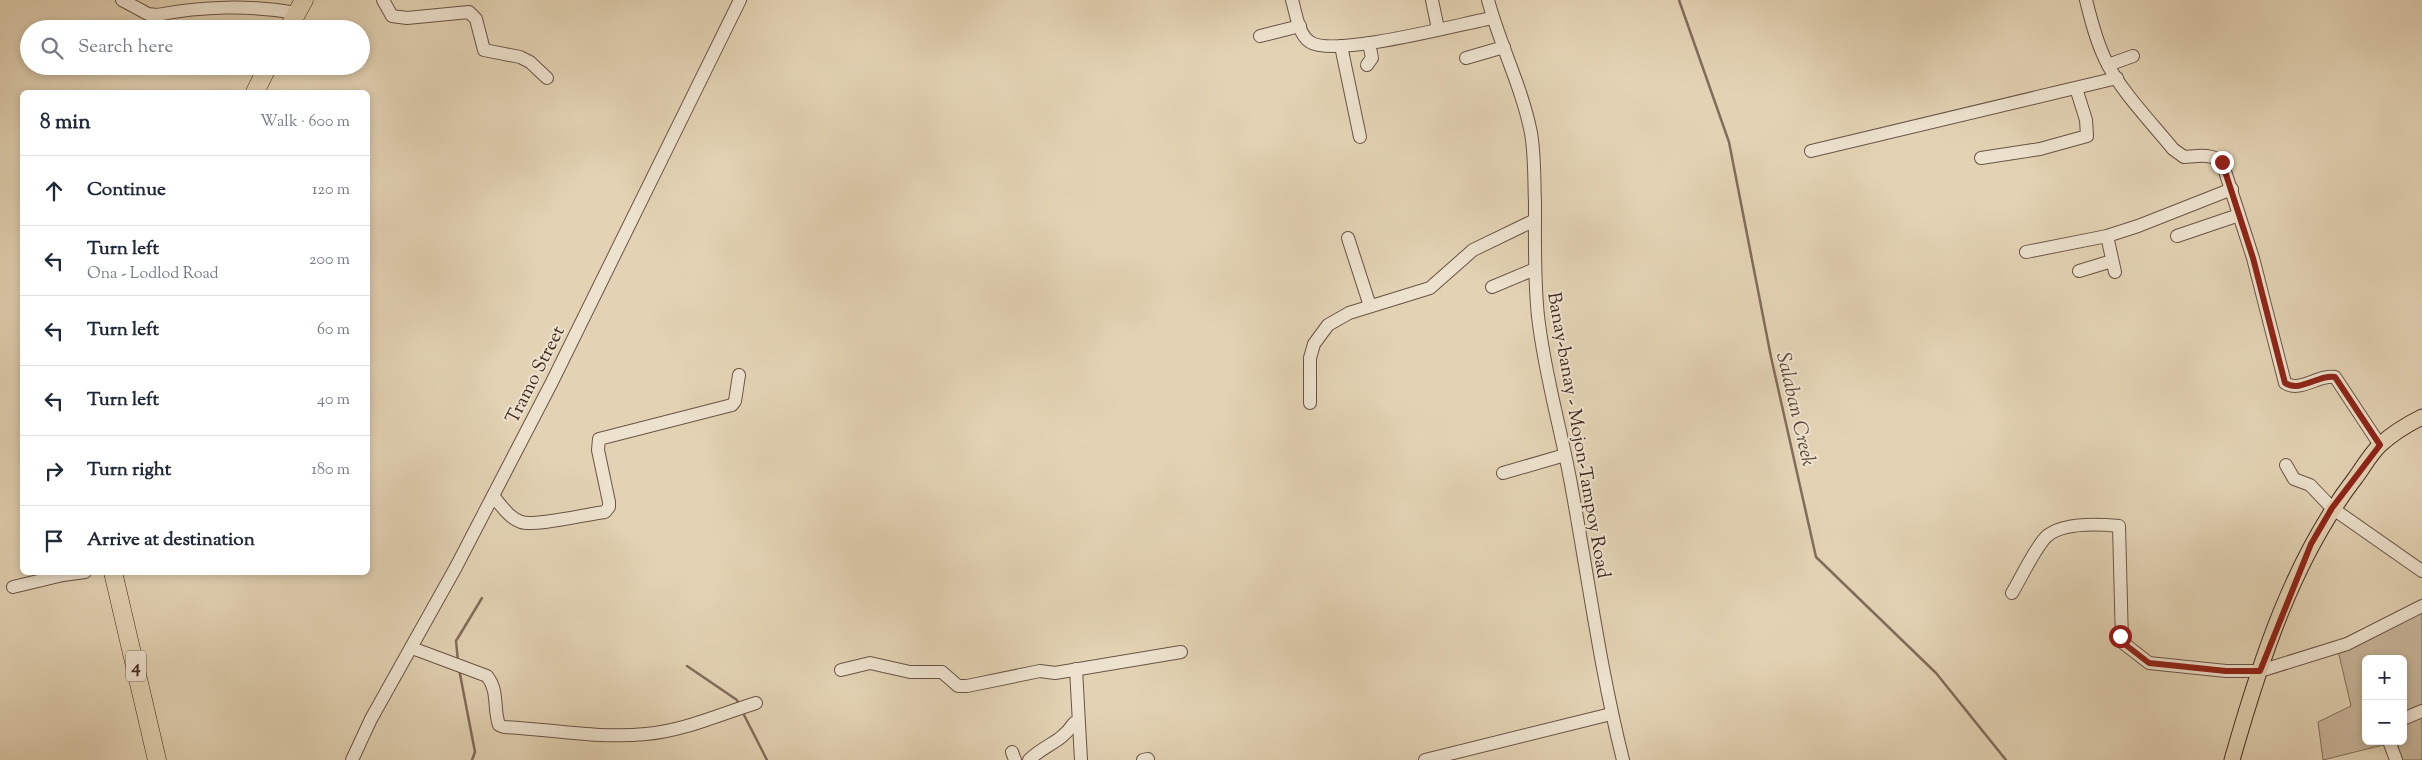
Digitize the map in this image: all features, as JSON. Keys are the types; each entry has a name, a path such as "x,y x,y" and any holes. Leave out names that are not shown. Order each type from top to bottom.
{"highway":[{"path":"293,20 300,6"},
{"path":"256,90 264,75"},
{"name":"4","path":"114,575 157,760"}],"main road":[{"path":"2232,760 2260,671 2311,544 2332,508 2380,445 2402,428 2422,417"}],"street":[{"path":"122,0 148,14 157,15 244,8 275,9 300,6"},
{"path":"383,0 392,16 407,18 470,12 476,19 484,50 530,62 547,78"},
{"name":"Tramo Street","path":"352,760 371,719 412,648 493,496 740,0"},
{"path":"1292,0 1302,34 1310,42 1321,45 1341,46 1369,43 1492,18"},
{"path":"1432,0 1438,29"},
{"name":"Banay-banay - Mojon-Tampoy Road","path":"1488,0 1492,18 1521,95 1531,132 1534,154 1535,269 1538,318 1565,455 1611,714 1623,760"},
{"path":"2090,1 2097,40 2108,65 2179,155 2214,156 2222,162 2232,189 2280,358 2285,383 2299,386 2329,376 2335,377 2380,445"},
{"path":"1260,36 1300,26"},
{"path":"1367,65 1372,58 1369,43"},
{"path":"1341,46 1360,137"},
{"path":"1466,58 1504,47"},
{"path":"2108,65 2133,56"},
{"path":"1811,151 2117,78"},
{"path":"1981,158 2040,149 2086,136 2086,120 2076,88"},
{"path":"2026,252 2107,236 2138,226 2232,189"},
{"path":"2177,236 2239,215"},
{"path":"1310,403 1310,358 1314,344 1323,331 1336,319 1349,312 1430,288 1473,250 1535,220"},
{"path":"2079,271 2114,266 2107,236"},
{"path":"1348,238 1370,306"},
{"path":"1492,287 1535,269"},
{"path":"493,496 507,513 520,522 534,524 605,512 609,507 609,502 598,450 599,439 732,405 735,401 739,375"},
{"path":"1503,474 1565,455"},
{"path":"2286,465 2294,479 2310,485 2332,508 2422,571"},
{"path":"2012,593 2047,536 2060,529 2082,526 2119,526 2122,642 2149,663 2226,671 2260,671 2347,644 2422,606"},
{"path":"13,587 64,575"},
{"path":"412,648 487,676 492,683 495,694 497,719 499,725 504,727 618,735 647,734 756,702"},
{"path":"841,670 870,663 910,672 942,672 958,686 1040,671 1055,674 1182,652"},
{"path":"1076,669 1081,760"},
{"path":"2407,717 2422,711"},
{"path":"1425,760 1611,714"},
{"path":"1029,760 1040,751 1062,739 1074,724"},
{"path":"2390,745 2396,760"}],"shaded area":[{"path":"2422,601 2422,760 2393,760 2387,745 2407,745 2407,655 2362,655 2362,745 2383,745 2323,760 2318,722 2351,706 2336,642"}],"waterway":[{"name":"Salaban Creek","path":"1679,0 1729,142 1771,357 1816,557 1936,673 2006,760"},
{"path":"458,661 456,641 482,598"},
{"path":"687,666 737,700 739,705"},
{"path":"459,669 475,752 472,760"},
{"path":"743,713 767,760"}],"route":[{"path":"2120,636 2122,642 2149,663 2226,671 2260,671 2311,544 2332,508 2380,445 2335,377 2329,376 2299,386 2285,383 2253,258 2222,162"}]}
